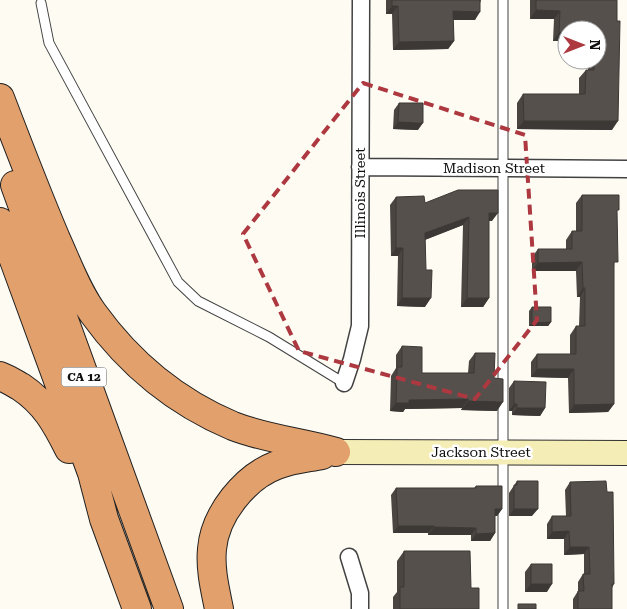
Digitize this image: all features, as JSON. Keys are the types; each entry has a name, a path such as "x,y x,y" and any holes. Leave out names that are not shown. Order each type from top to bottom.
{"highway":[{"path":"0,98 69,268 92,312 120,347 140,368 165,388 196,408 234,426 271,438 316,446 336,452"},
{"name":"CA 12","path":"0,144 169,609"},
{"name":"CA 12","path":"0,222 92,473 104,519 137,609"},
{"path":"0,376 7,378 36,397 56,423 79,477 104,519"},
{"path":"219,609 212,575 212,547 220,520 233,499 254,478 275,465 296,458 336,452"}],"street":[{"name":"Illinois Street","path":"344,383 360,326 361,0"},
{"name":"Madison Street","path":"360,167 627,169"},
{"name":"Jackson Street","path":"336,452 627,453"},
{"path":"349,557 360,593 360,609"}],"lane":[{"path":"503,0 503,609"},
{"path":"41,3 49,43 178,282 198,301 269,337 344,383"}],"highlighted area":[{"path":"363,83 525,135 537,320 475,399 299,351 243,234"}],"building":[{"path":"392,0 480,0 480,12 453,11 454,41 399,42 398,6 392,6"},
{"path":"536,0 617,0 617,21 620,21 618,121 524,121 523,94 585,94 586,70 607,70 607,20 560,20 560,11 536,10"},
{"path":"399,103 423,103 423,123 398,122"},
{"path":"458,190 498,190 498,213 489,213 489,298 467,298 469,217 425,233 426,270 432,270 431,298 402,298 403,248 396,248 396,197 424,196 425,203"},
{"path":"582,195 619,195 619,210 617,210 618,262 614,262 614,404 574,405 574,369 537,369 537,354 576,354 576,326 585,326 585,288 583,288 582,262 538,263 538,249 572,249 572,231 582,231"},
{"path":"532,307 551,307 551,322 532,323"},
{"path":"402,346 422,347 422,373 474,373 475,353 495,353 494,378 503,379 503,402 468,401 468,399 409,400 409,403 396,403 397,367 402,367"},
{"path":"514,381 546,382 545,408 517,408 517,404 514,404"},
{"path":"517,481 538,481 538,509 514,509 514,485 517,485"},
{"path":"606,481 607,492 613,492 614,584 612,584 612,609 578,609 578,591 584,591 583,574 590,574 589,547 570,547 569,531 552,532 552,516 571,516 570,482"},
{"path":"476,486 502,486 502,509 495,509 495,533 476,534 476,528 398,526 396,488 476,488"},
{"path":"404,551 470,551 471,588 479,588 479,609 400,609 400,587 404,587"},
{"path":"531,564 552,564 552,584 531,584"},
{"path":"518,604 536,604 536,609 518,609"}]}
